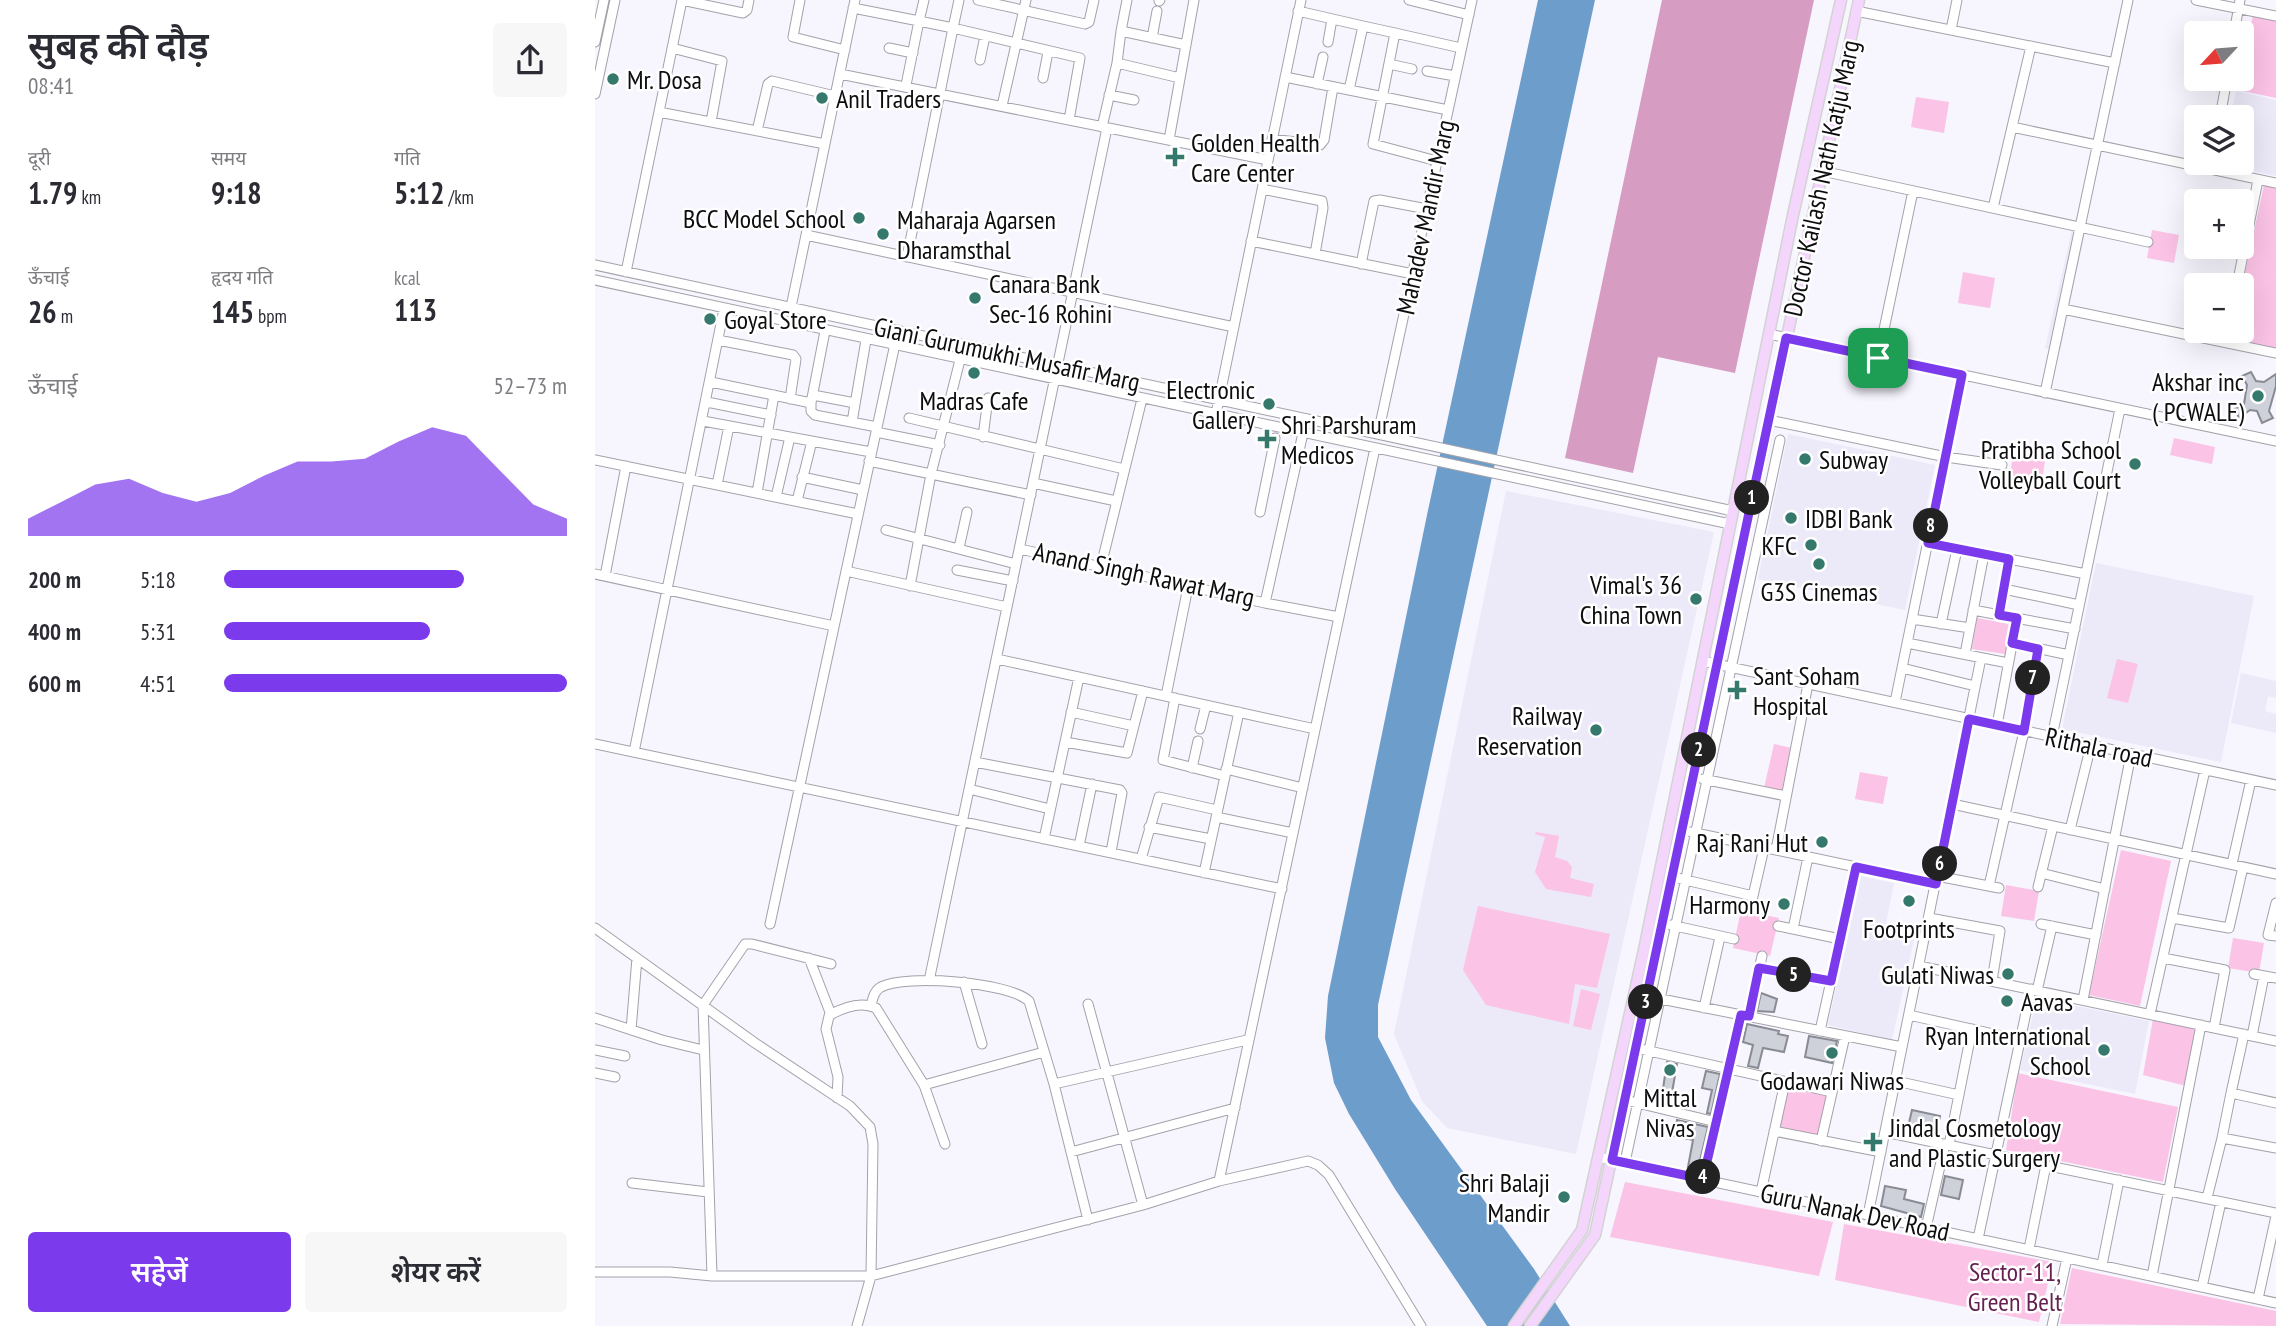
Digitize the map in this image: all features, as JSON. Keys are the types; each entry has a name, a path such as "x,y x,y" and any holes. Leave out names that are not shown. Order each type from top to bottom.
{"main road":[{"name":"Doctor Kailash Nath Katju Marg","path":"1514,1326 1583,1230 1841,0"},
{"name":"Doctor Kailash Nath Katju Marg","path":"1530,1326 1595,1235 1858,5"},
{"path":"1830,47 1848,51"}],"street":[{"path":"595,42 604,0"},
{"path":"595,94 615,0"},
{"path":"626,272 682,0 743,13 750,0"},
{"path":"800,0 793,37 845,50"},
{"path":"906,85 924,0"},
{"path":"907,257 960,0"},
{"path":"978,0 1025,5 1085,24 1089,22 1094,0"},
{"path":"929,981 1073,292 1127,0"},
{"path":"1169,140 1194,0"},
{"path":"1409,0 1434,3 1469,15"},
{"name":"Mahadev Mandir Marg","path":"1378,434 1472,0"},
{"path":"1951,30 1957,0"},
{"path":"2045,393 2128,0"},
{"path":"2196,0 2239,4 2276,16"},
{"path":"1216,414 1299,3 1332,19 1461,48"},
{"path":"791,307 854,4 1081,60 1069,120"},
{"path":"1002,106 1025,5"},
{"path":"1858,5 1951,30 2115,62"},
{"path":"1152,38 1157,11"},
{"path":"1328,42 1332,19"},
{"path":"1349,90 1363,26"},
{"path":"1121,31 1186,45"},
{"path":"1395,33 1374,146 1437,161"},
{"path":"980,60 985,36"},
{"path":"1993,208 2031,46"},
{"path":"672,48 722,61 711,122"},
{"path":"889,48 913,53"},
{"path":"1043,78 1048,52"},
{"path":"1317,84 1322,57"},
{"path":"1117,63 1180,78"},
{"path":"1389,64 1412,69"},
{"path":"1427,71 1455,76"},
{"path":"840,74 906,85 1268,160"},
{"path":"1285,77 1448,110"},
{"path":"757,131 768,84 772,81 835,96"},
{"path":"1272,139 1321,145 1333,87"},
{"path":"1109,95 1133,100"},
{"path":"659,112 825,144"},
{"path":"2012,127 2184,161"},
{"path":"1822,171 2148,242"},
{"path":"2242,175 2276,183"},
{"path":"2239,273 2258,180"},
{"path":"1262,189 1322,201 1315,254"},
{"path":"1878,358 1913,191"},
{"path":"1361,264 1374,201 1427,209"},
{"path":"806,235 1234,327"},
{"path":"1251,242 1413,274"},
{"name":"Giani Gurumukhi Musafir Marg","path":"595,265 1733,512"},
{"name":"Giani Gurumukhi Musafir Marg","path":"595,280 1730,524"},
{"path":"634,752 724,309"},
{"path":"2063,309 2184,334"},
{"path":"770,924 898,330"},
{"path":"825,331 810,411 815,415 940,445"},
{"path":"1769,334 2276,442"},
{"path":"718,340 793,355 796,359 790,399"},
{"path":"852,422 866,340"},
{"path":"2226,343 2276,353"},
{"path":"910,586 932,474 960,360"},
{"path":"1895,702 1962,375"},
{"path":"711,382 790,399 855,403"},
{"path":"757,493 773,395"},
{"path":"983,437 988,398"},
{"path":"1101,566 1142,399"},
{"path":"707,402 771,415"},
{"path":"2052,737 2120,409"},
{"path":"908,418 1124,469"},
{"path":"1769,420 1945,457 2002,465"},
{"path":"703,421 811,441 932,474 1031,495"},
{"path":"717,485 729,426"},
{"name":"Anand Singh Rawat Marg","path":"1020,549 1265,603 1303,433"},
{"path":"776,497 790,437"},
{"path":"1260,512 1275,438"},
{"path":"1625,1163 1780,440"},
{"path":"797,501 811,441"},
{"path":"1219,1181 1375,448"},
{"path":"595,460 858,514"},
{"path":"626,466 600,575 834,626"},
{"path":"803,477 863,491"},
{"path":"1033,483 1116,500"},
{"path":"959,548 968,512"},
{"path":"886,530 1016,564"},
{"path":"1928,543 2086,574"},
{"path":"1941,624 1957,549"},
{"path":"1965,654 1984,554"},
{"path":"1999,615 2009,559"},
{"path":"957,570 1013,581"},
{"path":"846,571 1007,607"},
{"path":"1188,587 1163,760 1192,768 1303,788"},
{"path":"2004,589 2079,605"},
{"path":"1265,603 1339,617"},
{"path":"1973,610 2075,629"},
{"path":"1997,724 2017,618"},
{"path":"1912,619 1970,628"},
{"path":"1907,643 2008,663"},
{"path":"2012,643 2069,655"},
{"path":"1683,830 1856,867 1994,887 2038,649"},
{"path":"1868,1215 1981,658"},
{"path":"997,659 1315,729"},
{"name":"Rithala road","path":"1702,660 2276,785"},
{"path":"1902,668 1975,686"},
{"path":"1044,839 1079,677"},
{"path":"1776,850 1808,684"},
{"path":"1065,742 1126,754 1143,691"},
{"path":"1200,729 1206,705"},
{"path":"1071,712 1135,726"},
{"path":"1204,873 1239,712"},
{"path":"1192,768 1198,741"},
{"path":"595,744 1282,889"},
{"path":"2070,830 2091,745"},
{"path":"2083,1000 2131,754"},
{"path":"975,762 1120,790 1122,793 1111,852"},
{"path":"2150,1014 2204,770"},
{"path":"1694,777 1786,796"},
{"path":"2232,864 2251,780"},
{"path":"1079,846 1092,784"},
{"path":"969,789 1050,808"},
{"path":"1141,859 1159,797 1293,833"},
{"path":"1952,804 2276,874"},
{"path":"2038,887 2053,826"},
{"path":"1149,827 1211,839"},
{"path":"1750,909 1764,848"},
{"path":"1793,929 1808,857"},
{"path":"1821,1031 1856,867"},
{"path":"2172,918 2229,928 2243,867"},
{"path":"2041,873 2105,889"},
{"path":"1672,877 1753,896"},
{"path":"2276,904 2268,935 2276,936"},
{"path":"1929,918 2000,931 1992,981"},
{"path":"1663,923 1734,939"},
{"path":"2041,924 2096,935"},
{"path":"1779,926 1840,939"},
{"path":"1978,1239 2021,1040 2052,926"},
{"path":"595,928 837,1098 861,1116 870,1128 873,1144 871,1276 857,1326"},
{"path":"1704,1008 1720,937"},
{"path":"712,1276 703,1005 745,944 831,964"},
{"path":"1703,1179 1728,1069 1762,956"},
{"path":"631,1030 637,958"},
{"path":"809,958 831,1015 826,1029 838,1077 837,1098"},
{"path":"2163,958 2225,970 2214,1028"},
{"path":"1919,966 2276,1041"},
{"path":"1759,968 1831,981"},
{"path":"2207,1198 2231,1093 2248,1035 2259,975 2276,978"},
{"path":"871,1005 875,993 885,986 929,981 964,982 1024,997 1031,1006 1054,1084 1088,1220"},
{"path":"964,982 982,1044"},
{"path":"1647,997 1902,1047"},
{"path":"1088,1004 1143,1206"},
{"path":"831,1015 851,1006 871,1005 879,1012 924,1085 945,1144"},
{"path":"1909,1015 2021,1040"},
{"path":"595,1018 703,1050"},
{"path":"2152,1276 2201,1025"},
{"path":"1926,1228 1959,1095 1972,1029"},
{"path":"1821,1140 1845,1036"},
{"path":"1054,1084 1247,1040"},
{"path":"1636,1048 1832,1093"},
{"path":"595,1050 625,1056"},
{"path":"924,1085 1044,1052"},
{"path":"595,1073 615,1077"},
{"path":"1896,1081 1959,1095"},
{"path":"1761,1192 1785,1082"},
{"path":"2231,1093 2276,1103"},
{"path":"1625,1100 1716,1122"},
{"path":"1071,1152 1235,1108"},
{"path":"1774,1131 1881,1152"},
{"path":"1885,1132 2276,1214 2258,1299"},
{"path":"2222,1138 2276,1148"},
{"name":"Guru Nanak Dev Road","path":"1598,1157 2276,1303"},
{"path":"595,1272 670,1272 712,1276 871,1276 1143,1206 1219,1181 1308,1161 1318,1165 1336,1185 1420,1326"},
{"path":"2029,1249 2046,1165"},
{"path":"2102,1265 2119,1180"},
{"path":"632,1182 708,1192"},
{"path":"2202,1287 2221,1202"},
{"path":"2052,1326 2067,1258"}],"shaded area":[{"path":"1662,0 1814,0 1735,373 1658,357 1633,473 1565,458"},
{"path":"2236,91 2276,100 2276,176 2254,171 2254,105 2233,105"},
{"path":"2072,230 2085,232 2060,351 2045,348"},
{"path":"1788,434 1935,465 1905,610 1758,579"},
{"path":"1506,491 1714,532 1576,1154 1447,1128 1422,1101 1394,1034"},
{"path":"2096,563 2254,596 2221,762 2062,729"},
{"path":"2241,673 2276,681 2276,698 2268,696 2265,711 2276,714 2276,733 2231,723"},
{"path":"1860,876 1894,883 1885,928 1915,935 1892,1040 1828,1025"},
{"name":"Ryan International School","path":"2037,998 2149,1021 2135,1094 2020,1070"}],"green space":[{"path":"2253,15 2276,20 2276,98 2243,91 2254,91 2254,21 2252,21"},
{"path":"1916,97 1949,102 1944,133 1911,127"},
{"path":"2264,185 2276,188 2276,349 2249,343 2254,343 2254,273 2245,273 2248,259 2254,259 2254,231"},
{"path":"2152,230 2179,235 2174,263 2147,258"},
{"path":"1963,272 1995,278 1990,308 1958,303"},
{"path":"2174,438 2215,447 2212,464 2170,455"},
{"path":"2013,456 2045,461 2040,492 2008,486"},
{"path":"1977,618 2010,624 2005,654 1972,649"},
{"path":"2117,659 2138,664 2128,703 2107,698"},
{"path":"1774,744 1792,748 1782,792 1764,788"},
{"path":"1860,772 1888,777 1883,804 1855,799"},
{"path":"1535,834 1559,836 1555,857 1567,861 1572,867 1570,878 1594,884 1591,897 1546,889 1535,872 1545,837"},
{"path":"2121,850 2171,861 2140,1006 2089,995"},
{"path":"2006,885 2039,891 2034,921 2001,916"},
{"path":"1478,906 1610,934 1597,988 1575,984 1569,1024 1486,1005 1463,970"},
{"path":"1741,910 1779,918 1770,956 1733,948"},
{"path":"2233,938 2264,943 2259,973 2228,968"},
{"path":"1581,989 1600,994 1591,1030 1573,1026"},
{"path":"2153,1019 2198,1027 2186,1086 2143,1075"},
{"path":"2018,1073 2178,1107 2163,1182 2006,1150"},
{"path":"1787,1086 1829,1094 1820,1137 1779,1129"},
{"path":"1625,1182 1833,1222 1819,1276 1610,1237"},
{"name":"Sector-11, Green Belt","path":"1844,1224 2053,1262 2039,1322 1835,1280"},
{"path":"2072,1268 2276,1311 2276,1326 2060,1324"}],"water":[{"path":"1538,0 1595,0 1378,1005 1378,1037 1411,1100 1534,1269 1570,1326 1487,1326 1395,1189 1349,1114 1334,1083 1325,1038 1328,996 1427,515"}],"building":[{"name":"Akshar inc ( PCWALE)","path":"2251,372 2256,381 2264,382 2276,374 2276,386 2269,411 2273,418 2262,423 2257,411 2250,410 2239,418 2235,409 2244,404 2247,385 2242,376"},
{"path":"1761,993 1777,999 1774,1012 1757,1011"},
{"path":"1747,1024 1779,1031 1778,1034 1788,1036 1784,1052 1763,1048 1758,1068 1748,1066 1753,1045 1743,1042"},
{"path":"1809,1036 1837,1041 1832,1063 1805,1057"},
{"path":"1667,1062 1677,1064 1670,1104 1661,1102"},
{"path":"1706,1071 1720,1074 1711,1114 1707,1113 1712,1090 1702,1088"},
{"path":"1912,1110 1940,1116 1936,1133 1908,1127"},
{"path":"1677,1120 1708,1127 1698,1169 1688,1167 1693,1140 1674,1136"},
{"path":"1945,1176 1963,1180 1959,1199 1941,1195"},
{"path":"1885,1186 1906,1190 1904,1199 1924,1204 1921,1217 1881,1206"}],"place":[{"name":"Mr. Dosa","path":"613,79"},
{"name":"Anil Traders","path":"822,98"},
{"name":"Golden Health Care Center","path":"1175,157"},
{"name":"BCC Model School","path":"859,218"},
{"name":"Maharaja Agarsen Dharamsthal","path":"883,234"},
{"name":"Canara Bank Sec-16 Rohini","path":"975,298"},
{"name":"Goyal Store","path":"710,319"},
{"name":"Madras Cafe","path":"974,373"},
{"name":"Akshar inc ( PCWALE)","path":"2258,396"},
{"name":"Electronic Gallery","path":"1269,404"},
{"name":"Shri Parshuram Medicos","path":"1267,439"},
{"name":"Subway","path":"1805,459"},
{"name":"Pratibha School Volleyball Court","path":"2135,464"},
{"name":"IDBI Bank","path":"1791,518"},
{"name":"KFC","path":"1811,545"},
{"name":"G3S Cinemas","path":"1819,564"},
{"name":"Vimal's 36 China Town","path":"1696,599"},
{"name":"Sant Soham Hospital","path":"1737,690"},
{"name":"Railway Reservation","path":"1596,730"},
{"name":"Raj Rani Hut","path":"1822,842"},
{"name":"Footprints","path":"1909,901"},
{"name":"Harmony","path":"1784,904"},
{"name":"Gulati Niwas","path":"2008,974"},
{"name":"Aavas","path":"2007,1001"},
{"name":"Ryan International School","path":"2104,1050"},
{"name":"Godawari Niwas","path":"1832,1053"},
{"name":"Mittal Nivas","path":"1670,1070"},
{"name":"Jindal Cosmetology and Plastic Surgery","path":"1873,1142"},
{"name":"Shri Balaji Mandir","path":"1564,1197"}],"route":[{"path":"1786,338 1878,358 1962,375 1928,543 2009,559 1999,615 2017,618 2012,643 2038,649 2024,731 1969,719 1936,884 1856,867 1831,981 1759,968 1749,1016 1741,1015 1703,1179 1612,1160 1786,338"}]}
